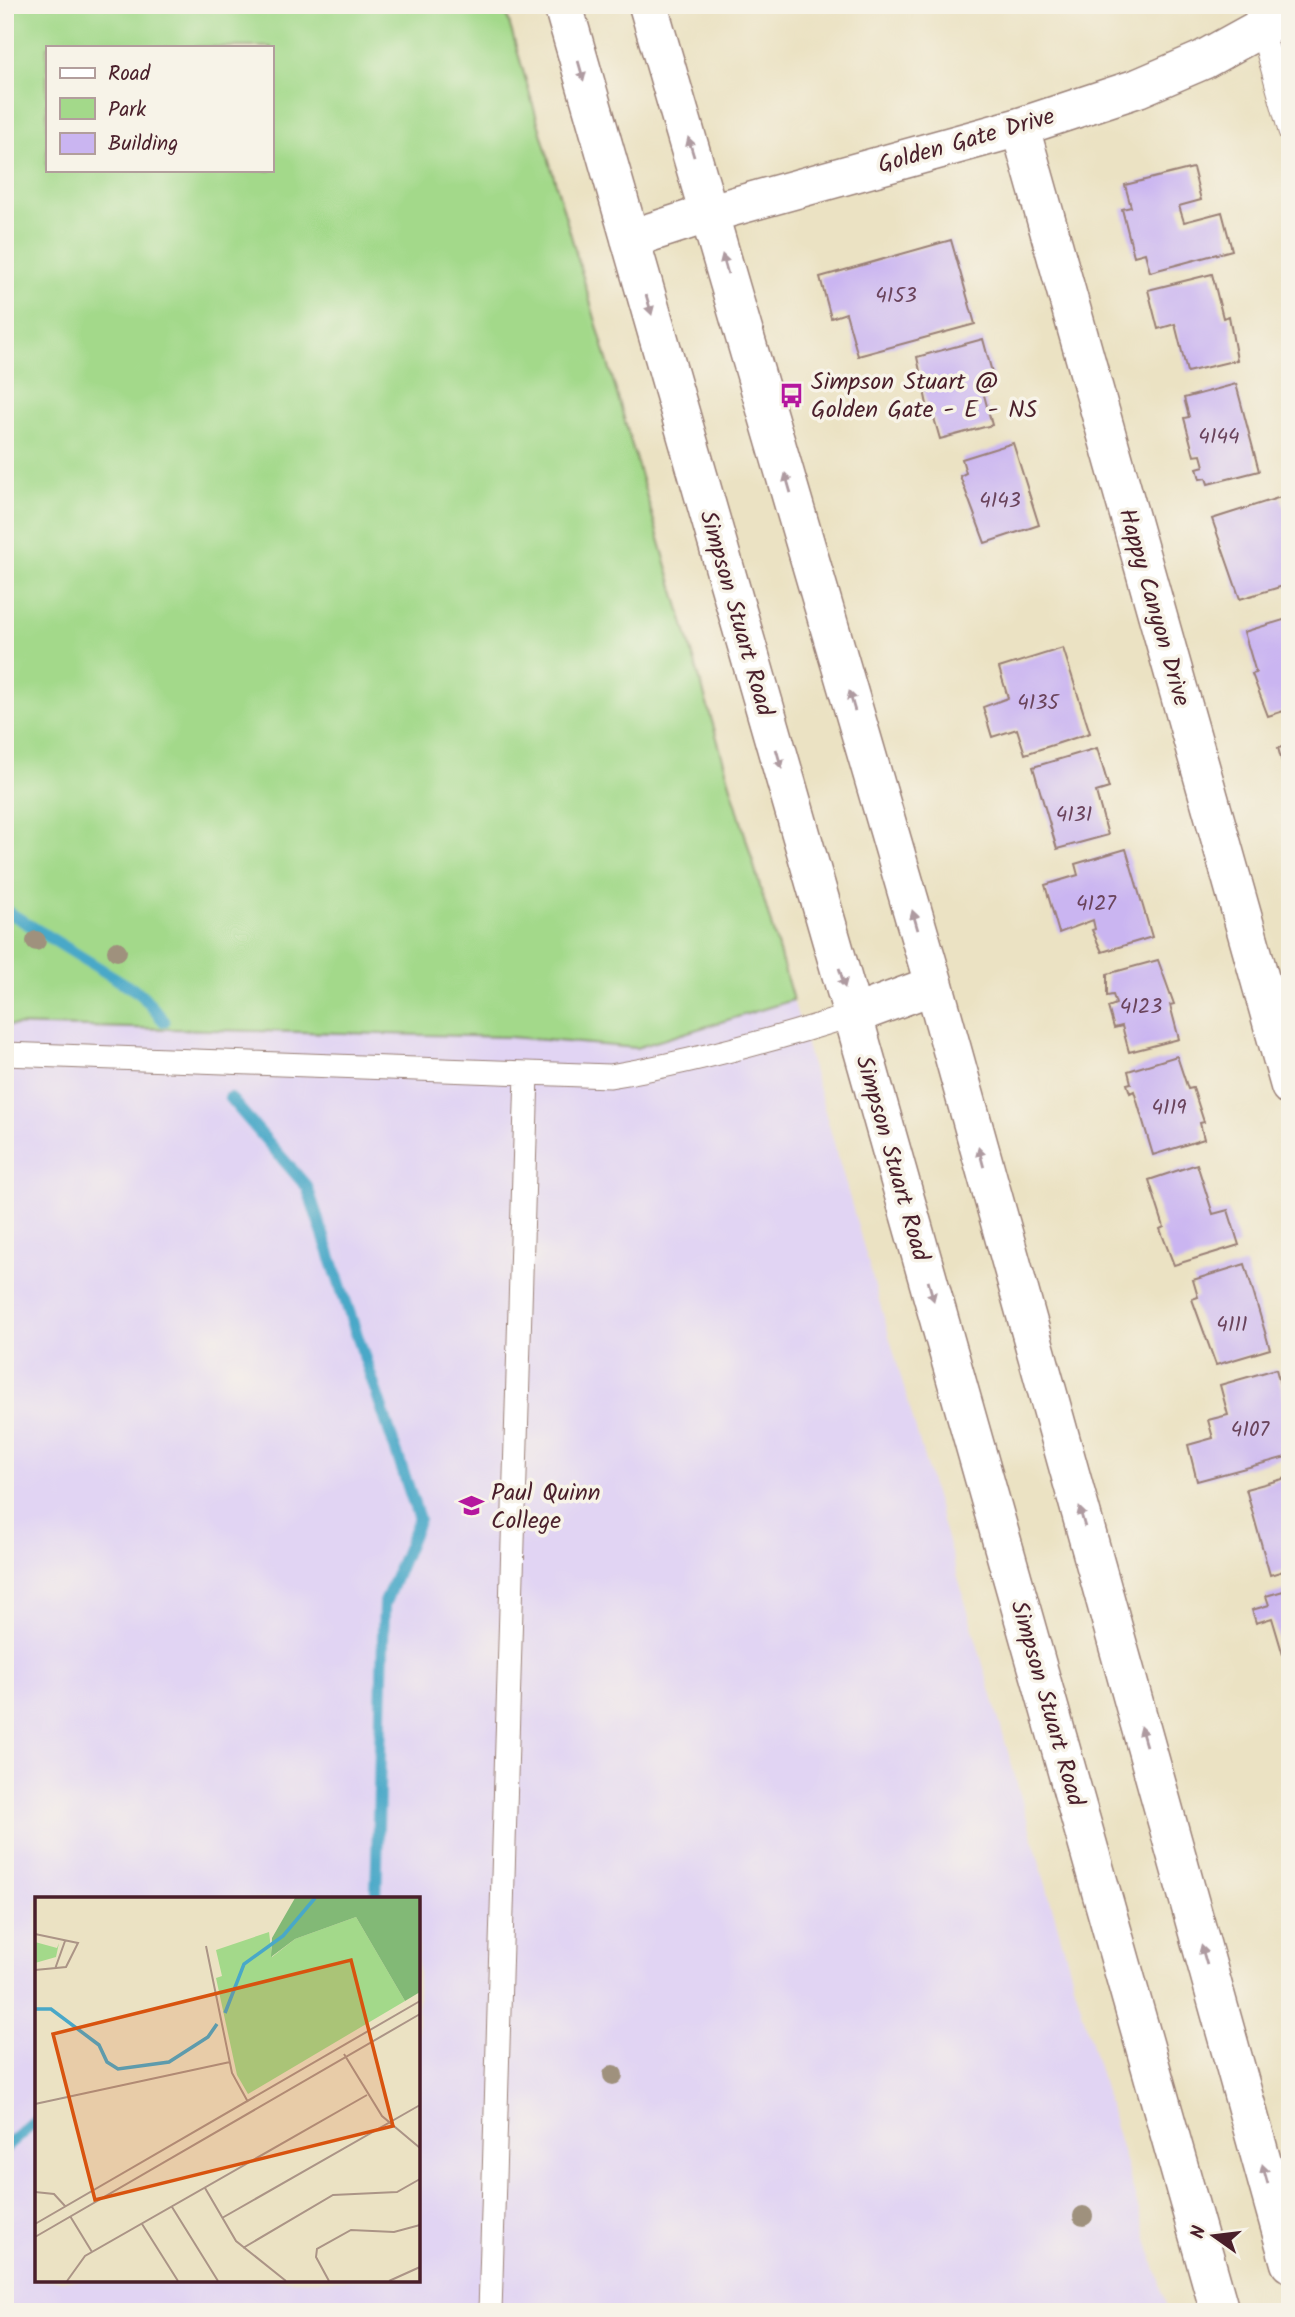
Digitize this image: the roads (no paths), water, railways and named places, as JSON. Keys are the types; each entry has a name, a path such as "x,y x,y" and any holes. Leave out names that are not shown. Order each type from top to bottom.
{"main road":[{"name":"Simpson Stuart Road","path":"563,5 853,1015 1220,2312"},
{"path":"648,5 934,985 1290,2263"},
{"name":"Golden Gate Drive","path":"630,239 710,213 1020,127 1138,88 1203,61 1268,14"},
{"name":"Happy Canyon Drive","path":"1020,127 1290,1086"},
{"path":"853,1015 934,985"}],"lane":[{"path":"1268,14 1290,131"},
{"path":"5,1054 610,1076 671,1066 853,1015"},
{"path":"490,2312 527,1073"}],"waterway":[{"path":"5,910 141,994 164,1021"},
{"path":"230,1098 307,1187 419,1519 384,1605 376,1897"},
{"path":"5,2148 35,2122"}],"place":[{"name":"Simpson Stuart @ Golden Gate - E - NS","path":"791,395"},
{"name":"Paul Quinn College","path":"471,1506"}]}
